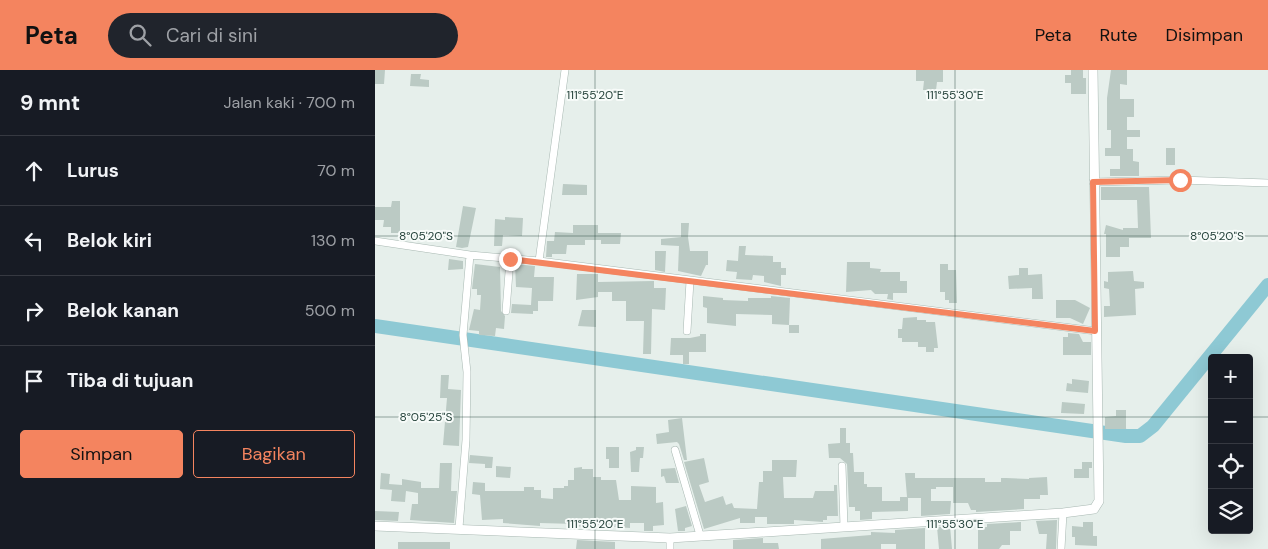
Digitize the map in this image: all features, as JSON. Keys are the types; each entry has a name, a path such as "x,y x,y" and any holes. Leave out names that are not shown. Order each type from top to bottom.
{"street":[{"path":"539,261 565,70"},
{"path":"375,526 670,538 1091,510 1098,504 1093,70"},
{"path":"1093,182 1180,180 1268,183"},
{"path":"375,240 470,255 539,261 1095,331"},
{"path":"459,528 466,440 465,350 463,335 470,255"},
{"path":"506,310 510,259"},
{"path":"687,331 690,281"},
{"path":"675,450 700,535"},
{"path":"841,466 845,527"},
{"path":"1061,549 1063,513"},
{"path":"670,538 670,549"}],"building":[{"path":"375,70 385,70 384,84 375,84"},
{"path":"916,70 943,70 943,82 937,82 936,90 923,90 924,81 916,81"},
{"path":"1071,70 1083,70 1083,78 1086,78 1086,94 1071,94 1071,83 1065,83 1065,75 1071,75"},
{"path":"1111,70 1127,70 1127,85 1120,84 1120,99 1134,99 1134,117 1127,117 1127,130 1140,130 1140,137 1127,137 1127,149 1133,149 1133,161 1139,162 1139,176 1110,176 1110,169 1120,169 1120,156 1105,156 1105,148 1111,148 1111,130 1107,130 1107,98"},
{"path":"411,74 421,74 420,79 429,80 429,87 410,86"},
{"path":"1166,148 1175,148 1175,165 1166,165"},
{"path":"563,184 587,185 587,195 562,195"},
{"path":"1101,187 1149,187 1151,238 1129,238 1129,247 1120,247 1120,257 1106,257 1106,234 1104,234 1106,225 1123,230 1123,228 1138,228 1137,200 1101,200"},
{"path":"392,201 400,201 400,233 391,233 391,227 383,227 384,220 375,220 375,207 391,207"},
{"path":"463,206 476,208 468,247 462,248 456,247"},
{"path":"505,217 523,218 522,236 503,235 502,246 494,246 495,219 505,220"},
{"path":"681,223 689,223 690,251 708,251 708,265 706,265 701,276 678,271 679,246 661,245 661,239 681,237"},
{"path":"573,225 598,225 598,233 621,233 620,244 601,244 601,240 585,240 585,245 567,245 566,254 552,254 552,257 546,257 547,241 554,241 555,232 573,233"},
{"path":"739,246 746,246 745,255 773,256 773,262 781,262 781,268 786,268 786,275 781,275 781,286 764,282 764,276 753,275 752,280 736,279 737,272 726,271 727,260 738,261"},
{"path":"655,251 666,251 665,272 655,270"},
{"path":"449,259 463,261 463,269 448,270"},
{"path":"847,262 870,262 870,268 881,269 880,272 900,272 900,281 907,281 907,293 893,293 893,300 887,299 888,294 875,294 871,290 846,292"},
{"path":"475,264 500,267 501,311 505,316 504,329 496,328 495,336 479,335 479,331 469,330 474,309 480,310 481,295 477,295 477,289 472,289"},
{"path":"515,264 535,266 534,277 554,277 553,301 538,301 538,311 533,311 533,314 511,313 512,304 531,305 532,288 516,287"},
{"path":"940,264 948,264 948,270 956,270 957,303 949,303 949,300 945,300 945,292 940,292"},
{"path":"1019,268 1028,268 1028,275 1042,274 1043,299 1032,299 1032,288 1009,289 1008,276 1019,275"},
{"path":"1133,271 1134,281 1144,282 1144,288 1135,289 1136,315 1104,317 1104,306 1110,306 1109,289 1104,288 1104,281 1108,282 1108,272"},
{"path":"577,274 598,274 598,282 654,281 654,288 666,288 665,310 652,309 651,354 643,354 644,321 626,321 626,301 612,301 612,292 598,292 598,297 576,300"},
{"path":"703,296 723,298 723,300 748,301 748,298 771,298 771,296 790,298 789,325 772,324 772,315 736,314 736,326 707,323 707,308 703,307"},
{"path":"1056,300 1075,300 1090,308 1083,324 1070,318 1056,318"},
{"path":"582,310 596,310 596,327 578,326"},
{"path":"917,317 917,320 935,322 938,348 934,348 934,352 926,352 926,347 918,347 918,342 902,342 902,338 898,338 898,329 902,329 903,318"},
{"path":"789,325 799,325 799,333 789,333"},
{"path":"1068,333 1079,334 1083,342 1091,342 1091,355 1063,355 1063,337 1068,337"},
{"path":"700,334 706,334 706,352 689,352 689,364 683,364 683,355 670,355 671,338 690,338 700,336"},
{"path":"441,375 449,375 448,389 461,390 459,446 443,445 447,398 440,398"},
{"path":"1072,379 1089,381 1088,393 1066,391 1067,383 1072,384"},
{"path":"1062,402 1085,404 1084,414 1061,413"},
{"path":"1116,410 1126,410 1126,429 1105,429 1105,417 1116,416"},
{"path":"682,418 687,460 684,460 677,442 657,444 656,434 669,432 668,420"},
{"path":"840,428 846,428 846,443 850,443 850,453 853,453 854,472 864,472 864,484 867,484 867,487 882,487 882,501 900,501 900,497 907,497 905,473 915,473 915,478 985,478 985,482 1001,482 1001,478 1029,479 1047,477 1048,495 1040,495 1040,499 1024,499 1024,509 976,512 976,510 971,510 968,503 953,503 953,487 936,487 936,489 931,489 931,501 951,501 950,514 921,516 921,498 908,498 908,511 872,512 872,519 860,520 860,511 855,511 855,507 849,507 847,464 840,458 829,458 828,444 840,443"},
{"path":"606,447 619,447 619,468 609,468 609,459 606,459"},
{"path":"636,447 644,447 643,458 640,458 639,472 631,472 630,452 636,450"},
{"path":"470,455 493,457 492,468 485,468 485,464 469,463"},
{"path":"704,458 709,482 699,485 705,502 723,496 726,505 732,503 734,508 757,509 759,482 763,482 763,471 772,471 772,460 797,460 796,477 783,477 784,498 813,498 815,491 834,491 834,485 837,485 838,516 827,516 827,520 823,520 823,522 794,520 794,524 767,524 767,517 755,517 755,523 740,523 740,518 704,529 684,462"},
{"path":"1082,462 1092,462 1092,468 1089,468 1089,478 1074,478 1074,469 1082,469"},
{"path":"440,463 452,463 451,491 457,491 454,523 410,520 412,504 418,504 418,493 406,491 405,502 391,501 392,490 380,489 381,473 390,474 389,484 402,485 402,479 421,482 421,488 439,488"},
{"path":"496,466 511,467 510,478 496,477"},
{"path":"582,467 582,469 593,469 593,477 601,477 601,480 616,480 619,500 631,500 631,486 656,487 656,503 663,502 664,525 653,526 653,531 644,531 644,523 630,523 630,528 603,526 603,529 601,529 575,526 575,524 540,523 540,526 503,523 503,519 482,520 480,495 472,494 473,482 485,483 485,491 524,491 524,487 534,487 534,490 541,490 541,498 553,499 553,488 568,486 568,480 574,480 574,468"},
{"path":"675,468 679,483 666,483 664,476 661,477 661,469"},
{"path":"686,506 692,526 685,528 685,531 678,531 675,509"},
{"path":"375,511 399,512 398,521 375,520"},
{"path":"1057,520 1056,549 1046,549 1047,534 1039,534 1036,521"},
{"path":"1021,522 1021,531 1010,531 1010,545 1002,545 999,549 978,549 978,528 987,527 987,524"},
{"path":"1083,522 1093,522 1093,536 1097,536 1097,546 1075,545 1075,537 1072,537 1072,526 1083,527"},
{"path":"950,526 952,549 939,549 937,527"},
{"path":"925,528 925,549 896,549 896,544 881,544 881,549 821,549 821,539 871,535 871,532 895,533 895,530"},
{"path":"763,538 763,543 778,543 779,549 733,549 733,540"},
{"path":"577,540 615,542 615,549 576,549"},
{"path":"398,542 450,542 450,549 398,549"}],"waterway":[{"path":"375,326 1126,436 1140,436 1153,426 1268,285"}],"route":[{"path":"510,259 539,261 1095,331 1093,182 1180,180"}]}
